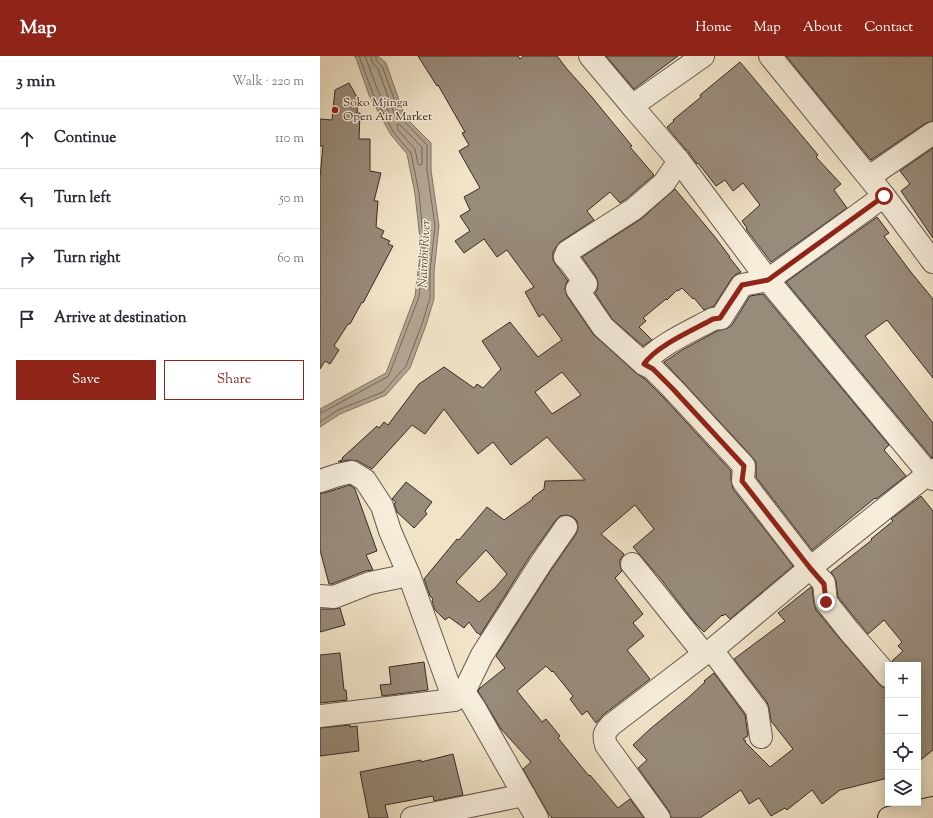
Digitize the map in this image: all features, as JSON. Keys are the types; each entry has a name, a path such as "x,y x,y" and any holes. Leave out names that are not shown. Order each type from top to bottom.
{"main road":[{"path":"889,818 933,808"}],"street":[{"path":"590,56 679,161 768,280 932,474 810,568 708,652 611,725 605,732 604,738 606,745 658,818"},
{"path":"632,106 703,56"},
{"path":"770,56 869,177 933,262"},
{"path":"869,177 933,133"},
{"path":"679,161 664,183 634,209 567,252 565,257 586,284 577,288 603,327 644,364 653,369 744,466 742,481 824,584 826,602 885,672"},
{"path":"644,364 663,346 713,319 720,318 742,285 768,280 884,196"},
{"path":"320,481 352,472 365,480 382,506 390,531 459,696 474,707 537,818"},
{"path":"459,696 482,655 540,563 566,527"},
{"path":"632,564 757,710 761,737"},
{"path":"320,596 334,597 370,583 409,575"},
{"path":"320,716 459,696"},
{"path":"412,818 524,795"}],"water":[{"name":"Nairobi River","path":"354,56 378,56 386,63 405,117 431,143 431,170 439,226 434,272 434,299 410,368 386,395 340,414 320,427 320,409 386,373 415,296 421,248 415,194 407,154 391,135 369,95"}],"building":[{"path":"418,56 518,56 520,59 523,56 557,56 632,146 630,147 654,175 620,203 610,192 587,211 594,220 560,242 553,252 553,260 568,281 565,289 567,296 593,334 636,373 645,379 731,471 733,489 793,566 730,619 725,614 723,616 722,615 704,632 633,547 654,529 635,505 601,534 624,554 620,560 622,571 615,578 643,614 633,623 644,636 627,650 650,679 603,715 596,723 587,711 582,715 570,699 573,696 553,671 552,672 546,666 517,691 542,722 546,719 560,736 558,738 618,808 630,799 644,818 552,818 523,769 531,762 501,729 478,691 505,668 496,656 576,534 578,528 577,521 573,517 567,515 560,516 556,520 530,556 480,635 469,622 464,628 449,617 445,620 435,610 432,601 433,599 430,596 424,579 457,539 459,540 487,507 504,520 544,489 545,481 585,480 547,437 511,465 493,442 478,454 444,409 425,434 412,425 372,469 358,461 349,460 338,462 377,426 379,428 384,422 388,425 419,384 444,367 474,388 477,384 483,388 501,369 482,341 510,322 538,357 562,340 543,314 539,317 525,292 534,287 507,250 497,257 484,239 464,253 455,241 470,231 460,216 470,210 464,197 480,188 459,151 469,145 462,133 465,132 438,85 437,86","holes":["562,372 581,395 552,414 535,392","486,550 507,574 495,588 479,602 456,582"]},
{"path":"606,56 678,56 634,89"},
{"path":"786,56 933,56 933,121 926,123 871,160"},
{"path":"740,62 818,155 816,157 841,184 834,190 847,208 771,262 746,229 747,228 742,221 760,205 743,183 733,191 725,180 716,186 667,127 674,121 673,120 701,97 700,95"},
{"path":"349,83 358,99 357,113 360,113 359,139 370,139 370,171 381,173 374,201 378,201 376,227 384,231 381,237 390,241 388,244 393,246 363,303 362,302 350,324 348,324 334,346 339,350 330,364 325,361 320,369 320,177 323,146 320,146 320,119 332,120 335,90"},
{"path":"933,148 933,238 901,191 910,184 900,171"},
{"path":"675,189 715,237 741,272 732,278 714,306 704,310 694,298 693,299 682,288 678,291 677,290 667,300 666,299 643,318 646,321 639,327 652,340 643,346 612,319 595,293 598,283 596,277 582,257 641,219"},
{"path":"877,217 889,233 884,236 933,299 933,378 887,320 865,336 933,423 933,458 786,282"},
{"path":"763,294 889,445 884,450 906,476 876,499 875,498 812,550 756,477 756,462 753,458 664,362 682,350 717,331 728,328 732,325 750,296"},
{"path":"406,482 432,502 425,511 427,514 414,528 397,512 394,504 396,502 392,499"},
{"path":"350,485 355,489 377,551 366,555 373,570 365,571 329,584 320,550 320,493"},
{"path":"921,496 933,511 933,750 921,760 921,662 893,662 892,661 903,651 898,646 902,642 884,620 868,634 838,597 836,581 831,572 872,540 871,539 893,521 891,519"},
{"path":"811,587 816,610 879,684 885,688 885,779 840,790 822,804 812,790 787,810 785,808 771,816 759,798 749,804 741,790 700,818 671,818 669,811 638,768 647,760 633,745 689,697 714,673 745,715 748,736 743,739 770,767 793,749 771,721 767,702 734,659 785,621 778,613"},
{"path":"340,608 345,625 320,632 320,609"},
{"path":"340,653 344,690 346,690 347,700 320,703 320,655"},
{"path":"424,662 428,690 382,696 380,685 391,684 389,667"},
{"path":"350,725 350,727 357,726 359,751 320,756 320,728"},
{"path":"453,754 463,795 434,801 433,796 385,805 388,818 369,818 360,772 421,760 421,762"}],"place":[{"name":"Soko Mjinga Open Air Market","path":"335,110"}],"route":[{"path":"826,602 824,584 742,481 744,466 672,388 653,369 644,364 663,346 713,319 720,318 742,285 768,280 884,196"}]}
